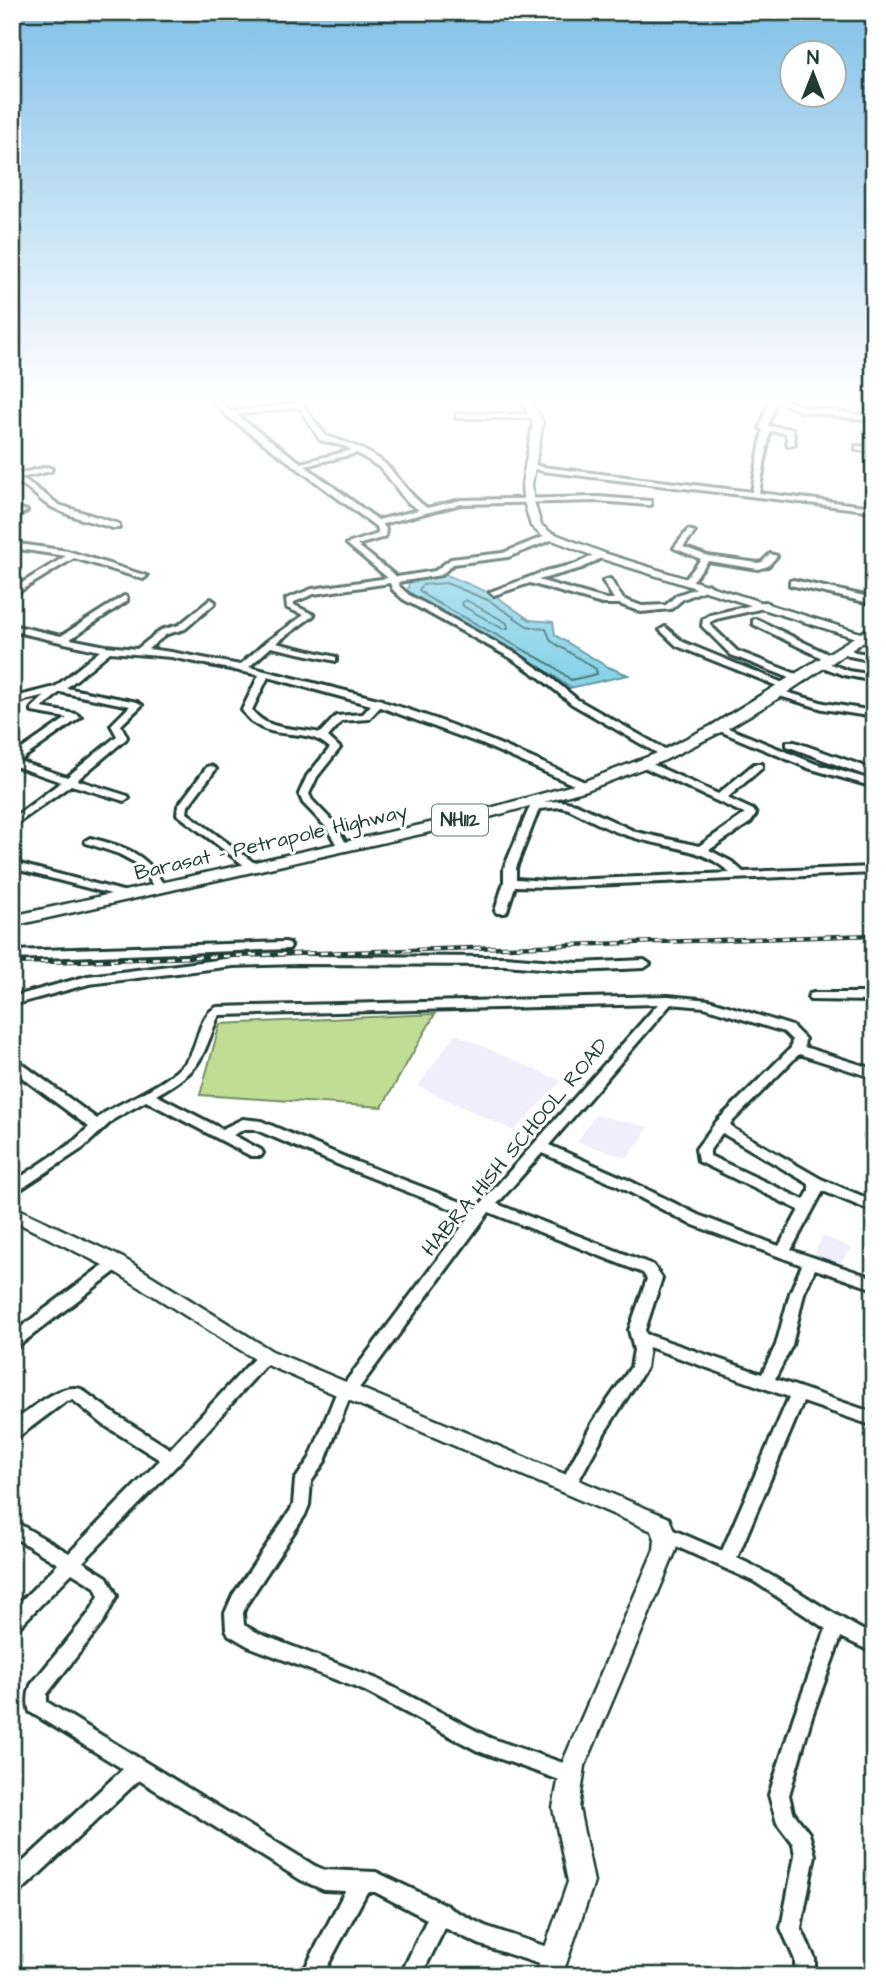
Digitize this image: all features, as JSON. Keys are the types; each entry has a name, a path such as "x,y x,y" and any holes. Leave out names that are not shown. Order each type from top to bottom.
{"highway":[{"name":"Barasat - Petrapole Highway","path":"12,921 536,803 666,754 789,687 868,633"}],"main road":[{"path":"530,491 528,499 536,526 551,537 688,582 868,633"},
{"path":"12,1212 116,1263 265,1356 661,1525 665,1550 571,1775 566,1808 581,1882 552,1967"}],"street":[{"path":"33,491 52,505 116,526"},
{"path":"335,491 377,523 384,532 382,535 351,544 393,580 398,591 513,656 575,702 666,754"},
{"path":"403,491 424,510"},
{"path":"720,491 874,509"},
{"path":"755,495 756,491"},
{"path":"377,523 453,503 528,499 648,503"},
{"path":"12,517 23,511"},
{"path":"691,533 678,548 706,558 758,566 774,556"},
{"path":"241,669 310,615 287,604 293,598 312,592 438,573 451,562 505,555 551,537"},
{"path":"12,545 72,556 143,576"},
{"path":"494,592 585,565 600,555"},
{"path":"12,593 72,556"},
{"path":"688,582 706,558"},
{"path":"530,580 605,602 620,601 641,609 668,607 680,597 708,587"},
{"path":"607,581 620,601"},
{"path":"793,583 874,601"},
{"path":"63,639 124,599"},
{"path":"140,651 164,632 182,626 211,602"},
{"path":"765,605 708,619 706,626 734,653 823,706 874,714"},
{"path":"756,622 833,657 847,673 874,678"},
{"path":"12,628 108,649 182,656 379,702 532,760 585,786"},
{"path":"665,630 680,644 789,687"},
{"path":"269,645 333,659"},
{"path":"12,761 76,716 34,710 108,649"},
{"path":"833,657 852,654 874,658"},
{"path":"264,674 249,702 249,714 268,726 321,738 332,743 335,748 312,776 304,794 307,801 328,820 343,847"},
{"path":"12,705 22,698 58,690 137,705 116,725 122,737 12,824"},
{"path":"321,738 340,718 366,718 379,702"},
{"path":"718,727 812,766 871,786 873,775 868,771 792,744"},
{"path":"12,761 124,798"},
{"path":"643,763 747,809 750,817 699,850"},
{"path":"720,798 758,766"},
{"path":"211,769 183,806 182,814 253,867"},
{"path":"500,911 510,883 510,868 536,803 565,804 634,835 699,850 727,864 739,875"},
{"path":"90,841 140,860 150,867 159,888"},
{"path":"12,865 127,895"},
{"path":"510,883 874,870"},
{"path":"874,880 874,886"},
{"path":"12,955 285,946"},
{"path":"12,1000 88,980 233,962 505,961 578,967 644,964"},
{"path":"814,997 874,997"},
{"path":"12,1191 78,1145 97,1126 180,1076 191,1065 211,1018 217,1011 668,1000 705,1003 789,1029 799,1039 797,1049 722,1124 703,1149 703,1158 807,1208"},
{"name":"HABRA HISH SCHOOL ROAD","path":"571,1775 485,1745 371,1685 254,1640 235,1629 234,1614 239,1601 297,1515 301,1505 303,1480 317,1461 346,1391 483,1210 668,1000"},
{"path":"797,1049 874,1074"},
{"path":"12,1063 97,1126"},
{"path":"146,1095 256,1153"},
{"path":"222,1135 243,1124 256,1124 349,1164 652,1272 654,1284 641,1317 638,1337 642,1350 638,1368 599,1427 568,1484"},
{"path":"722,1124 729,1132 816,1182 874,1208"},
{"path":"539,1146 623,1183 693,1219 874,1284"},
{"path":"782,1253 816,1191 816,1182"},
{"path":"765,1383 784,1345 797,1293 810,1262"},
{"path":"12,1343 116,1263"},
{"path":"638,1337 874,1420"},
{"path":"12,1622 172,1460 265,1356"},
{"path":"12,1433 62,1396 75,1392 110,1420 172,1460"},
{"path":"727,1561 798,1395"},
{"path":"12,1527 101,1582 108,1596 96,1618 38,1691 37,1706 308,1873 324,1880 362,1880 387,1886 552,1967"},
{"path":"664,1533 761,1577 836,1626 874,1645"},
{"path":"805,1976 805,1959 791,1928 805,1855 802,1840 784,1816 779,1795 803,1716 836,1626"},
{"path":"12,1886 137,1769"},
{"path":"310,1976 362,1880"},
{"path":"410,1976 441,1913"}],"shaded area":[{"path":"455,1034 561,1081 514,1131 418,1086"},
{"path":"595,1115 649,1127 628,1158 577,1142"},
{"path":"823,1236 852,1248 836,1268 813,1256"}],"green space":[{"path":"435,1014 382,1107 200,1095 220,1024"}],"water":[{"path":"447,575 494,595 530,620 553,622 555,635 606,666 628,675 570,688 550,673 423,603 408,591 409,580"}],"railway":[{"path":"12,963 874,935"}]}
